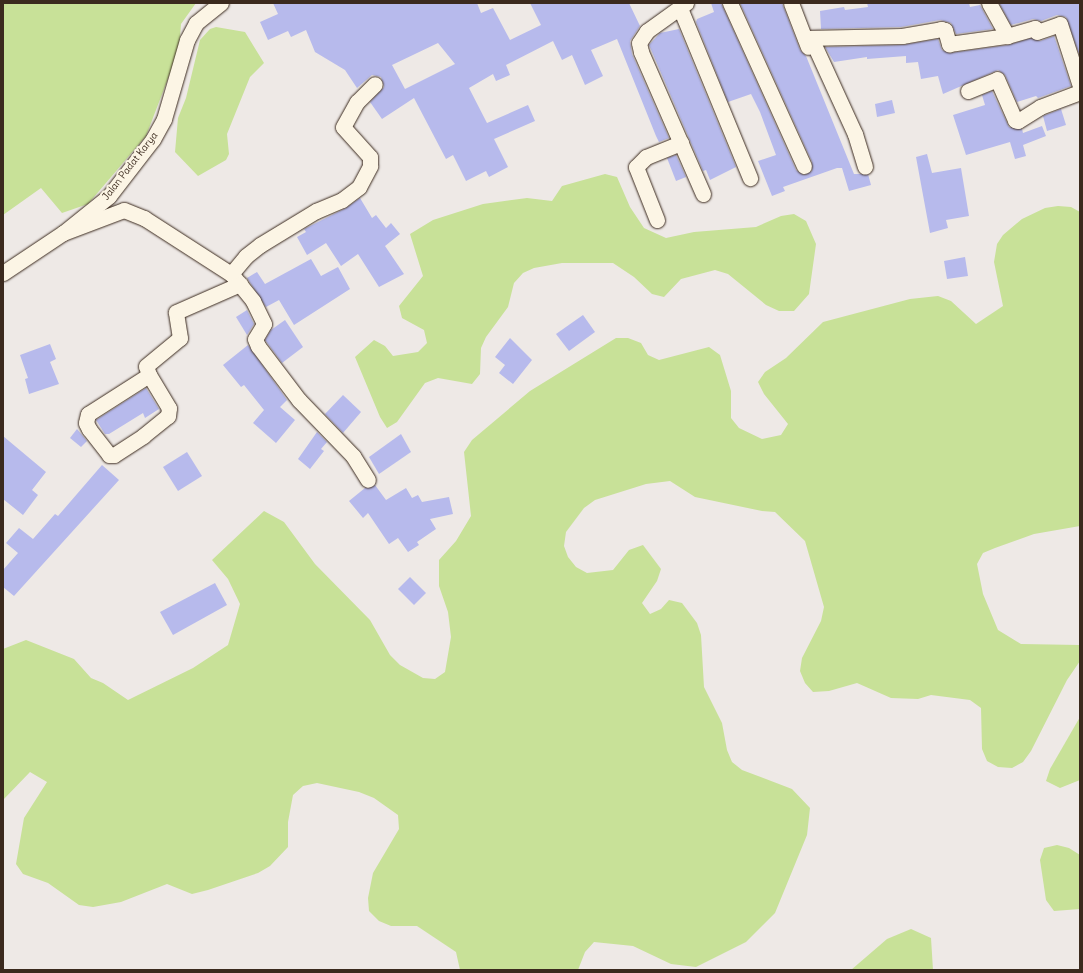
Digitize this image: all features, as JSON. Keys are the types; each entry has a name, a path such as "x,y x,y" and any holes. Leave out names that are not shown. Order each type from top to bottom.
{"street":[{"name":"Jalan Padat Karya","path":"3,273 63,234 109,196 153,139 169,103 187,40 196,23 221,3"},
{"path":"730,3 804,166"},
{"path":"791,3 855,134 865,166"},
{"path":"989,3 1007,36"},
{"path":"703,194 641,52 640,43 647,31 683,5 750,178"},
{"path":"808,38 902,36 941,29 945,30 949,44 1007,36 1035,28 1037,32 1060,24 1074,41 1080,86"},
{"path":"808,38 819,73"},
{"path":"968,91 997,79 1015,120 1018,121 1049,103 1080,92"},
{"path":"149,375 88,414 86,423 89,429 109,455 132,443 168,416 169,408 149,375 148,363 180,338 176,312 235,279 246,256 260,245 316,211 342,200 359,186 370,166 370,157 343,128 358,102 375,84"},
{"path":"657,220 636,167 646,157 681,143"},
{"path":"63,234 124,210 144,218 235,279 253,301 264,324 255,339 258,346 299,400 353,456 368,480"}],"green space":[{"path":"3,3 196,3 181,24 179,50 146,136 88,204 62,213 41,188 3,215"},
{"path":"216,27 245,32 264,63 250,77 227,134 229,154 226,160 198,176 175,152 178,118 186,98 200,40 210,29"},
{"path":"605,174 617,177 630,207 644,228 666,238 694,232 756,227 781,216 794,214 806,221 816,244 809,294 794,311 779,311 766,305 728,274 715,270 681,279 664,297 652,294 634,277 613,263 562,263 534,268 523,273 514,283 508,307 486,337 481,348 480,374 472,384 438,378 425,383 397,422 387,428 380,417 355,357 374,340 385,346 393,356 418,352 427,343 424,330 402,318 399,306 423,276 410,234 433,220 483,204 527,198 552,201 562,186"},
{"path":"1058,206 1071,207 1080,212 1080,526 1034,534 995,548 983,553 977,564 983,594 998,630 1021,644 1080,645 1080,661 1067,680 1031,751 1023,762 1012,768 998,767 987,761 982,749 981,708 970,700 931,695 918,699 891,698 857,683 829,691 813,692 805,683 800,671 802,658 821,621 824,607 805,541 775,512 762,511 695,497 670,481 646,484 595,500 584,508 566,532 564,546 568,557 576,567 587,573 613,570 629,550 643,545 661,569 657,581 642,603 650,614 661,609 669,600 682,603 697,623 701,635 704,687 722,723 727,750 732,762 742,770 792,789 810,808 807,835 775,913 746,942 696,967 671,964 633,946 594,942 585,952 578,970 460,970 456,952 417,926 391,926 379,921 369,911 368,898 373,873 399,829 398,815 374,798 359,792 317,783 303,786 293,795 288,822 288,847 270,866 258,873 208,890 192,894 167,884 121,902 93,907 79,905 48,883 23,874 16,864 24,818 47,782 30,772 3,800 3,649 26,640 74,659 91,678 103,683 128,700 193,668 228,645 240,604 228,579 212,560 264,511 284,522 315,564 370,620 390,655 400,665 423,678 435,679 445,672 451,637 448,612 439,586 439,560 456,541 471,516 464,452 472,440 530,391 616,338 628,338 641,343 648,355 659,360 709,347 720,355 731,391 731,418 739,428 762,439 781,435 788,424 764,394 758,382 765,372 786,358 823,322 910,299 938,296 951,301 976,324 1003,306 994,262 997,244 1003,235 1022,219 1045,208"},
{"path":"1080,717 1080,780 1060,788 1046,781 1050,769"},
{"path":"1057,845 1069,848 1080,855 1080,909 1054,911 1046,900 1040,860 1044,848"},
{"path":"911,929 931,938 933,970 851,970 887,939"}],"building":[{"path":"273,3 477,3 481,13 493,8 510,40 541,25 530,3 629,3 640,26 630,41 632,54 669,138 659,142 617,39 591,50 603,76 585,85 572,55 562,60 553,41 506,65 510,75 496,81 493,74 469,88 487,123 528,105 535,121 494,139 508,167 489,177 486,171 466,181 453,155 446,159 414,98 382,119 370,102 384,87 381,77 372,75 357,88 345,70 315,52 306,30 291,37 288,31 268,40 260,22 278,14","holes":["438,43 455,64 405,89 392,65"]},
{"path":"711,3 721,3 796,170 804,175 812,171 812,162 740,3 782,3 800,50 806,56 854,174 868,174 871,185 849,191 842,168 837,168 783,187 785,191 772,196 758,161 776,155 760,112 751,94 728,102 696,22 697,19 714,12"},
{"path":"867,3 969,3 970,7 980,5 993,29 956,34 951,23 940,20 901,27 821,29 820,11 844,7 845,10 868,7"},
{"path":"999,3 1080,3 1080,57 1066,17 1057,15 1041,21 1033,19 1011,25"},
{"path":"679,29 736,167 710,180 706,170 703,171 649,45 660,33"},
{"path":"1054,36 1071,86 1038,98 1036,96 1017,102 1005,75 998,70 943,94 938,76 921,79 918,62 906,63 906,56 867,59 867,57 834,62 825,47 902,45 938,39 942,50 950,53 1008,45 1031,38 1040,41"},
{"path":"992,91 1009,127 1022,129 1023,133 1042,126 1046,136 1023,145 1026,156 1015,159 1010,142 966,155 953,115 985,105 982,95"},
{"path":"892,100 895,113 877,117 875,104"},
{"path":"1061,109 1066,125 1047,131 1043,116"},
{"path":"927,154 932,173 961,168 969,216 946,220 948,228 930,233 916,157"},
{"path":"676,155 686,177 676,181 667,158"},
{"path":"360,198 372,218 376,215 386,228 391,223 400,234 385,246 404,274 379,287 358,254 341,266 326,243 307,255 297,237 306,232 304,229 346,208"},
{"path":"965,257 968,276 947,279 944,261"},
{"path":"311,259 321,276 338,267 350,289 294,325 279,300 266,307 247,278 257,272 265,284"},
{"path":"247,310 254,324 247,335 236,317"},
{"path":"583,315 595,332 569,351 556,334"},
{"path":"285,320 303,347 282,363 265,340 271,330"},
{"path":"510,338 532,360 513,384 499,373 505,365 495,357"},
{"path":"50,344 56,359 50,362 59,384 29,394 25,379 28,378 20,355"},
{"path":"248,345 287,400 280,407 295,420 276,443 253,423 264,410 244,385 241,387 223,365"},
{"path":"146,388 159,409 145,418 143,413 109,434 105,434 96,420"},
{"path":"343,395 361,412 343,433 325,414"},
{"path":"77,429 87,441 81,447 70,438"},
{"path":"317,432 327,442 321,449 324,451 310,469 298,459"},
{"path":"401,434 411,452 379,474 369,457"},
{"path":"3,436 46,472 32,490 38,495 23,515 3,499"},
{"path":"187,452 202,476 178,491 163,467"},
{"path":"102,465 119,480 14,596 3,587 3,570 18,553 6,543 19,528 33,539 55,514 58,516"},
{"path":"375,485 386,500 406,488 412,498 418,495 422,502 449,497 453,514 430,519 436,529 417,542 419,545 408,552 398,538 389,544 368,513 363,518 349,501 365,488"},
{"path":"410,577 426,593 414,605 398,589"},
{"path":"215,583 227,605 173,635 160,612"}]}
